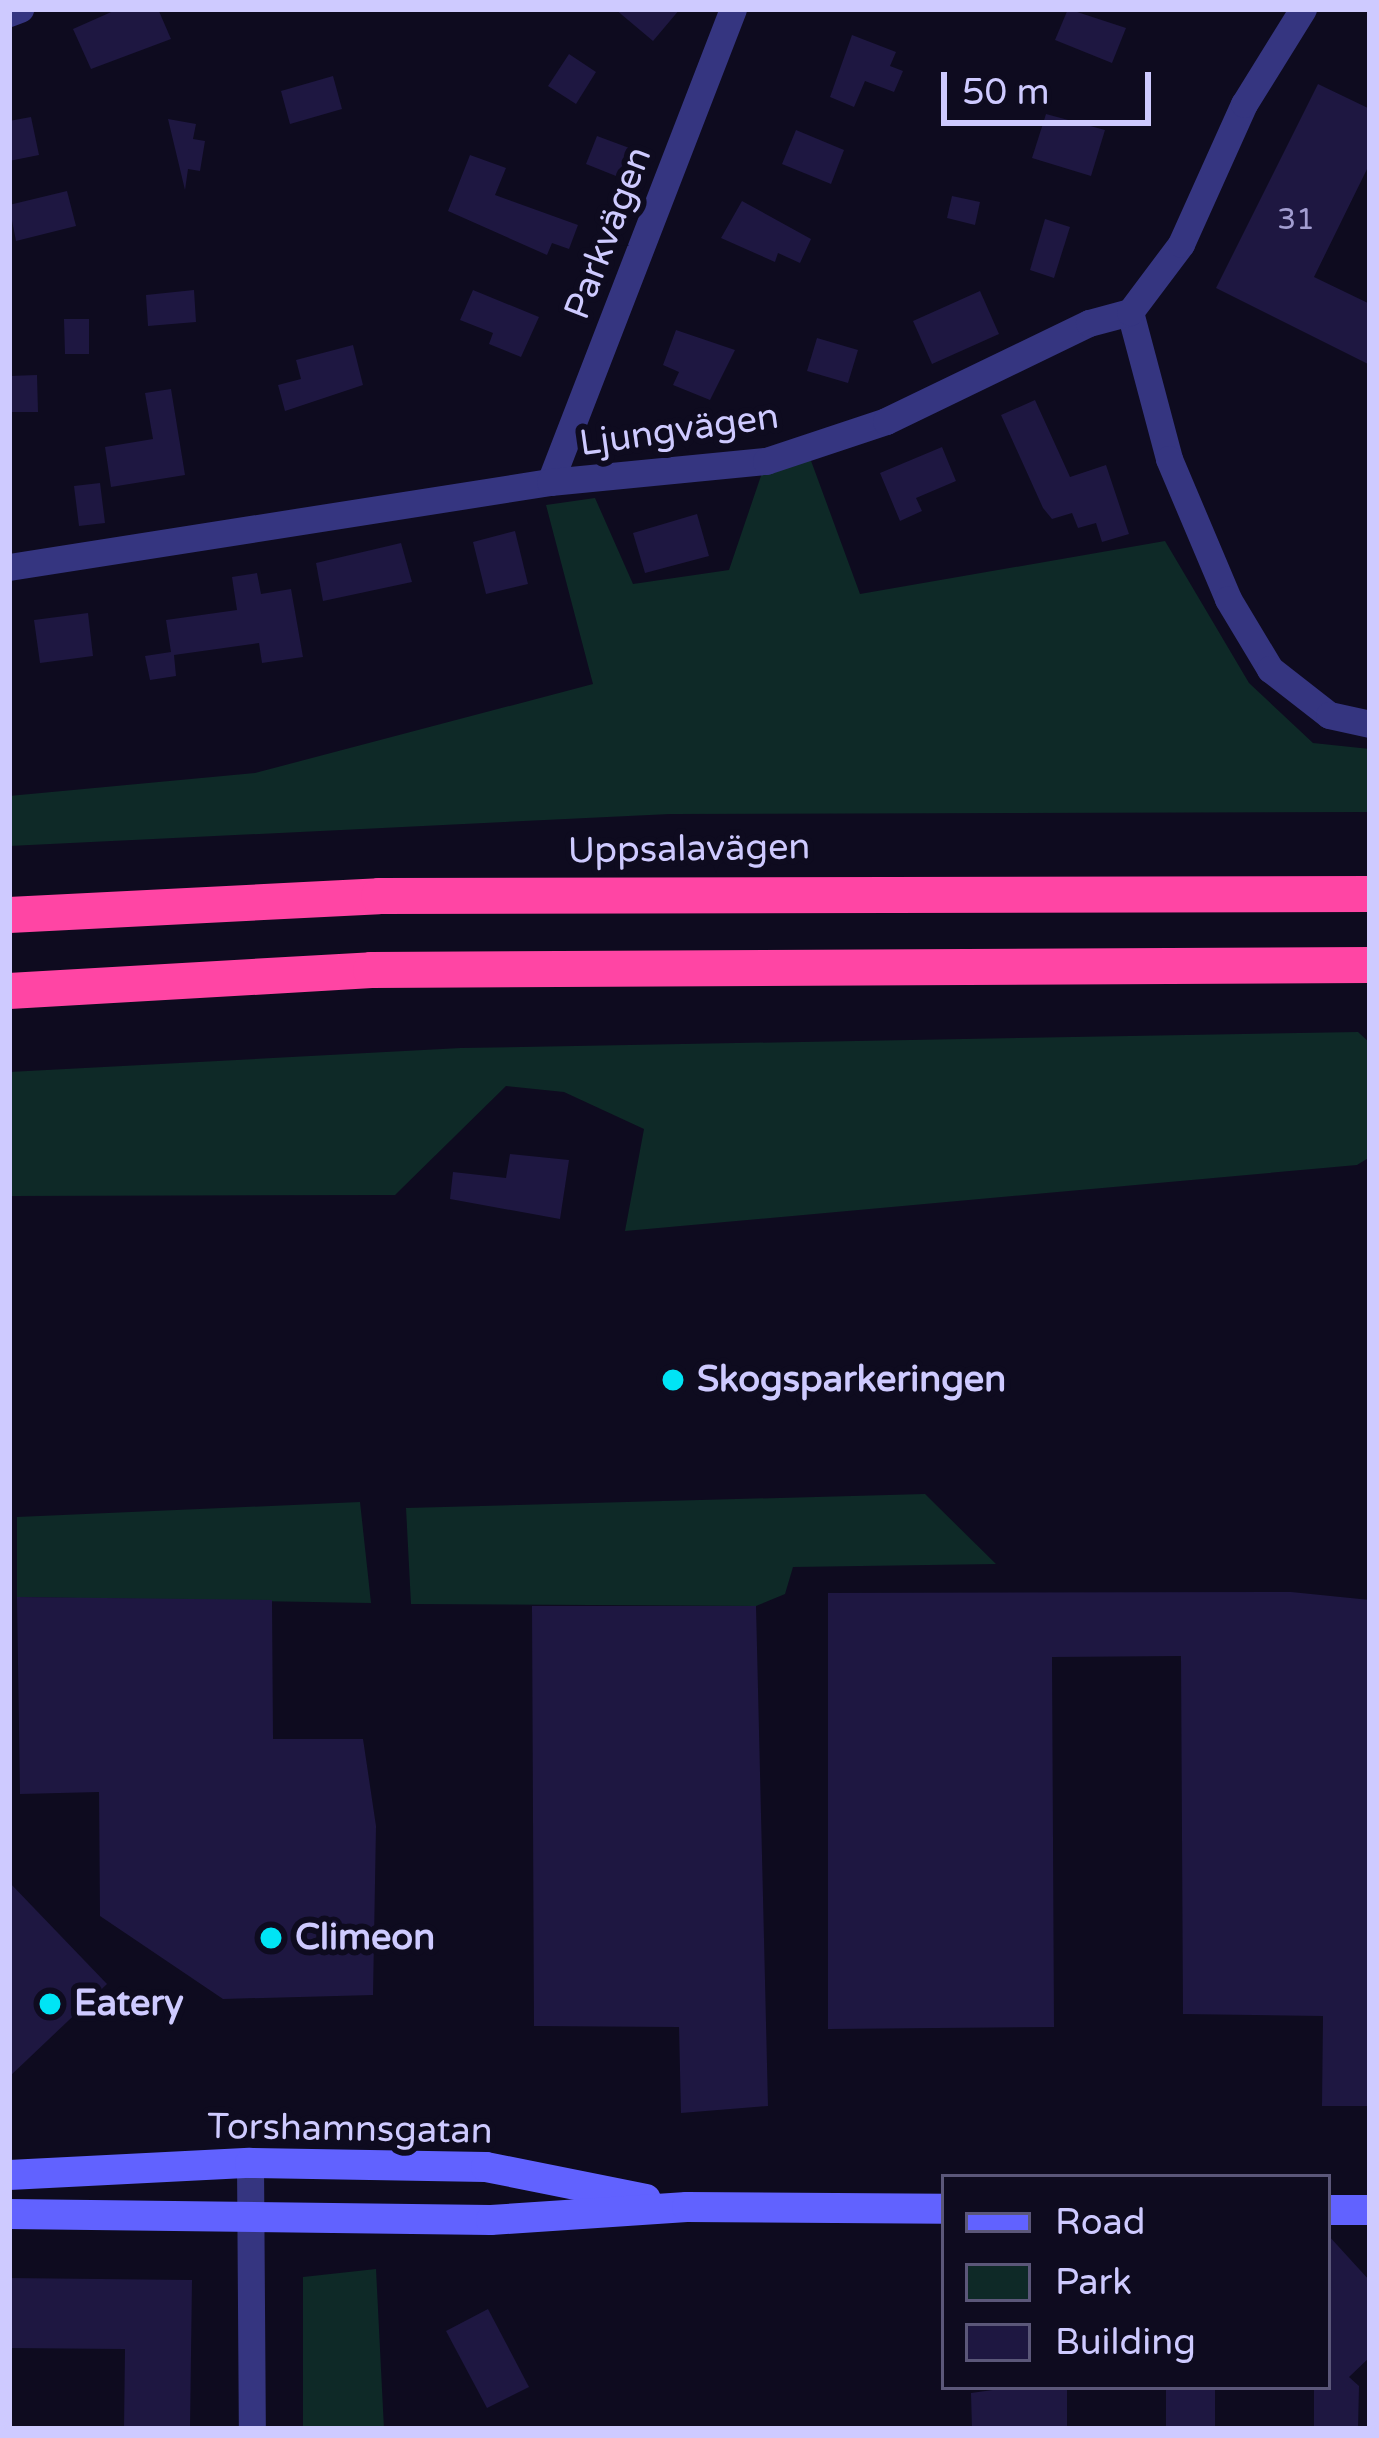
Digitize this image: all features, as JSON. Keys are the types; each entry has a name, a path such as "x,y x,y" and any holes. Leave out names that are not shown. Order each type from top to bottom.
{"highway":[{"name":"Uppsalavägen","path":"9,915 492,894 1370,894"},
{"path":"9,991 371,970 1370,965"}],"street":[{"path":"9,14 20,9"},
{"name":"Parkvägen","path":"550,482 733,9"},
{"path":"1303,9 1244,104 1181,244 1130,312 1168,459 1238,617 1270,669 1329,715 1370,724"},
{"name":"Ljungvägen","path":"9,567 550,482 766,461 886,421 1089,323 1130,312"},
{"path":"250,2163 252,2429"},
{"name":"Torshamnsgatan","path":"9,2175 250,2163 486,2168 687,2207"},
{"name":"Torshamnsgatan","path":"9,2214 491,2220 687,2207 941,2210"},
{"path":"1331,2210 1370,2210"}],"green space":[{"path":"810,458 860,594 1165,541 1249,683 1313,743 1370,749 1370,812 670,814 9,846 9,796 255,773 593,684 546,505 595,498 633,584 729,570 764,467"},
{"path":"1358,1032 1370,1043 1370,1157 1357,1165 625,1231 644,1129 564,1092 506,1086 395,1195 9,1196 9,1072 461,1048"},
{"path":"925,1494 996,1564 793,1567 785,1594 756,1606 411,1604 406,1508"},
{"path":"360,1502 371,1603 17,1597 17,1517"},
{"path":"376,2269 384,2429 303,2429 303,2277"}],"building":[{"path":"118,9 158,9 171,39 91,69 73,29"},
{"path":"615,9 680,9 653,41"},
{"path":"1068,9 1126,28 1112,63 1055,40"},
{"path":"852,35 896,52 890,66 903,71 894,92 865,81 854,107 830,97"},
{"path":"569,54 596,72 576,104 548,86"},
{"path":"333,76 342,109 290,124 281,91"},
{"path":"1318,84 1370,109 1370,163 1314,277 1370,304 1370,365 1216,288"},
{"path":"1046,114 1105,130 1091,176 1032,158"},
{"path":"31,117 39,155 9,161 9,121"},
{"path":"168,119 196,124 193,139 205,141 200,171 188,169 185,190"},
{"path":"796,130 844,150 831,184 782,164"},
{"path":"597,136 632,149 621,178 586,164"},
{"path":"470,155 506,168 495,195 578,225 569,249 552,243 547,255 448,211"},
{"path":"67,191 76,226 16,241 9,205"},
{"path":"952,196 980,202 975,225 947,218"},
{"path":"742,201 811,239 800,263 778,253 775,262 721,238"},
{"path":"1045,219 1070,227 1054,278 1030,270"},
{"path":"194,290 196,322 148,326 146,295"},
{"path":"473,290 539,317 521,357 489,344 493,333 460,320"},
{"path":"980,291 999,334 932,364 913,321"},
{"path":"64,319 89,319 89,354 65,354"},
{"path":"676,330 735,350 710,400 673,385 679,372 663,365"},
{"path":"817,338 858,350 848,383 807,371"},
{"path":"353,345 363,385 285,411 278,385 301,379 296,360"},
{"path":"37,375 38,412 9,412 9,376"},
{"path":"171,389 185,475 111,487 105,447 153,439 145,393"},
{"path":"1035,400 1070,477 1106,465 1129,534 1102,542 1096,523 1078,528 1072,513 1052,519 1043,508 1001,415"},
{"path":"942,447 956,481 916,498 922,511 900,521 880,473"},
{"path":"100,483 105,523 79,526 74,486"},
{"path":"697,514 709,556 645,573 633,533"},
{"path":"515,531 528,584 486,594 473,542"},
{"path":"401,543 412,582 323,601 316,563"},
{"path":"257,573 261,594 291,589 303,657 262,663 259,643 174,655 176,676 150,680 145,656 171,652 166,620 237,610 232,577"},
{"path":"88,613 93,656 40,663 34,620"},
{"path":"510,1154 569,1160 560,1219 450,1199 453,1172 506,1178"},
{"path":"1291,1592 1370,1600 1370,2106 1322,2106 1323,2016 1183,2014 1181,1656 1052,1657 1054,2027 828,2029 828,1593"},
{"path":"17,1597 272,1600 273,1739 363,1739 376,1826 373,1995 223,1999 100,1916 99,1792 20,1794"},
{"path":"532,1606 756,1606 768,2106 681,2113 679,2027 534,2026"},
{"path":"9,1882 107,1984 9,2077"},
{"path":"1331,2238 1370,2281 1370,2357 1349,2377 1359,2386 1358,2429 1314,2429 1314,2390 1331,2390"},
{"path":"9,2278 192,2280 190,2429 124,2429 125,2349 9,2348"},
{"path":"488,2309 529,2387 487,2408 446,2331"},
{"path":"1067,2390 1067,2429 972,2429 971,2393"},
{"path":"1166,2390 1215,2390 1215,2429 1166,2429"}],"place":[{"name":"Skogsparkeringen","path":"673,1380"},
{"name":"Climeon","path":"271,1938"},
{"name":"Eatery","path":"50,2004"}]}
